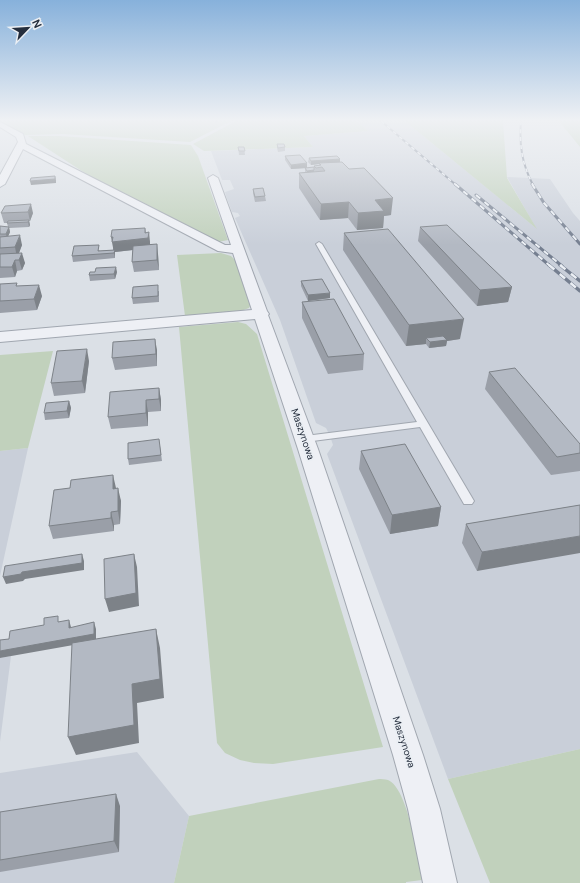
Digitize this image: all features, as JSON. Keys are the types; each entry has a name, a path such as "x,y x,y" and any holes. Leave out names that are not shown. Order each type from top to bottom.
{"street":[{"path":"0,184 12,162"},
{"path":"57,162 222,248 237,250"},
{"name":"Maszynowa","path":"213,178 237,250 262,314 305,439 408,755 424,809 440,883"},
{"path":"0,337 262,314"}],"lane":[{"path":"319,244 468,501"},
{"path":"305,439 424,424"}],"shaded area":[{"path":"215,162 455,162 536,228 507,177 550,179 580,221 580,749 448,779 327,454 333,445 330,436 326,428 316,423 280,320 235,218 240,216 238,213 232,212 226,196 225,192 234,189 230,180 222,180"},
{"path":"28,448 0,576 0,451"},
{"path":"11,656 0,742 0,658"},
{"path":"137,752 189,816 174,883 0,883 0,773"}],"green space":[{"path":"68,162 200,162 228,240 218,242 91,177"},
{"path":"455,162 506,162 507,178 537,229"},
{"path":"221,253 231,256 235,260 250,306 249,308 235,313 185,316 177,255"},
{"path":"238,322 246,324 257,334 383,747 273,764 254,763 240,760 225,753 217,743 179,327"},
{"path":"53,351 28,448 0,451 0,355"},
{"path":"580,749 580,883 490,883 448,779"},
{"path":"379,779 388,780 395,786 401,796 415,841 422,880 406,883 174,883 189,816"}],"building":[{"path":"289,162 307,163 291,165"},
{"path":"342,162 349,169 364,168 393,198 375,200 384,211 358,213 349,202 321,204 299,173 325,171 322,167 316,168 314,166 321,165 319,163"},
{"path":"314,167 314,170 307,171 305,168"},
{"path":"55,176 55,179 30,181 31,178"},
{"path":"263,188 265,196 255,197 253,189"},
{"path":"31,204 28,212 1,213 5,206"},
{"path":"29,220 28,222 7,223 8,221"},
{"path":"447,225 512,287 480,290 420,227"},
{"path":"0,226 9,227 6,234 0,234"},
{"path":"145,228 145,233 149,232 148,238 112,242 112,230"},
{"path":"388,229 464,319 409,325 344,233"},
{"path":"20,235 15,247 0,248 0,237"},
{"path":"157,244 157,260 132,262 133,246"},
{"path":"99,245 98,251 115,250 114,253 72,256 74,246"},
{"path":"22,253 19,260 15,260 12,267 0,267 0,254"},
{"path":"116,267 114,274 89,275 90,272 95,272 96,268"},
{"path":"322,279 330,293 308,295 301,281"},
{"path":"17,283 16,286 39,285 34,299 0,301 0,284"},
{"path":"158,285 158,296 132,298 133,287"},
{"path":"334,299 364,354 328,357 302,302"},
{"path":"443,336 447,340 430,342 426,338"},
{"path":"155,339 156,354 112,358 113,342"},
{"path":"87,349 82,381 51,383 57,351"},
{"path":"515,368 580,444 580,453 557,457 489,372"},
{"path":"159,388 159,399 146,400 146,413 108,417 110,392"},
{"path":"69,401 67,411 44,413 46,403"},
{"path":"159,439 161,455 128,459 128,443"},
{"path":"405,444 441,507 392,515 361,451"},
{"path":"113,475 113,489 118,488 118,511 111,512 111,518 49,526 54,490 70,488 71,480"},
{"path":"580,505 580,536 482,552 466,524"},
{"path":"82,554 82,563 22,572 21,574 3,577 5,566"},
{"path":"134,554 136,593 105,599 104,559"},
{"path":"58,616 58,622 69,620 69,628 94,622 94,634 0,651 0,640 9,639 10,631 44,625 44,618"},
{"path":"156,629 160,679 132,684 134,725 68,737 72,643"},
{"path":"116,794 114,841 0,860 0,812"}],"railway":[{"path":"429,162 456,185"},
{"path":"524,162 533,185"},
{"path":"455,184 550,266"},
{"path":"532,184 544,203 580,244"},
{"path":"476,195 562,266"},
{"path":"549,265 580,291"},
{"path":"560,265 580,281"}]}
